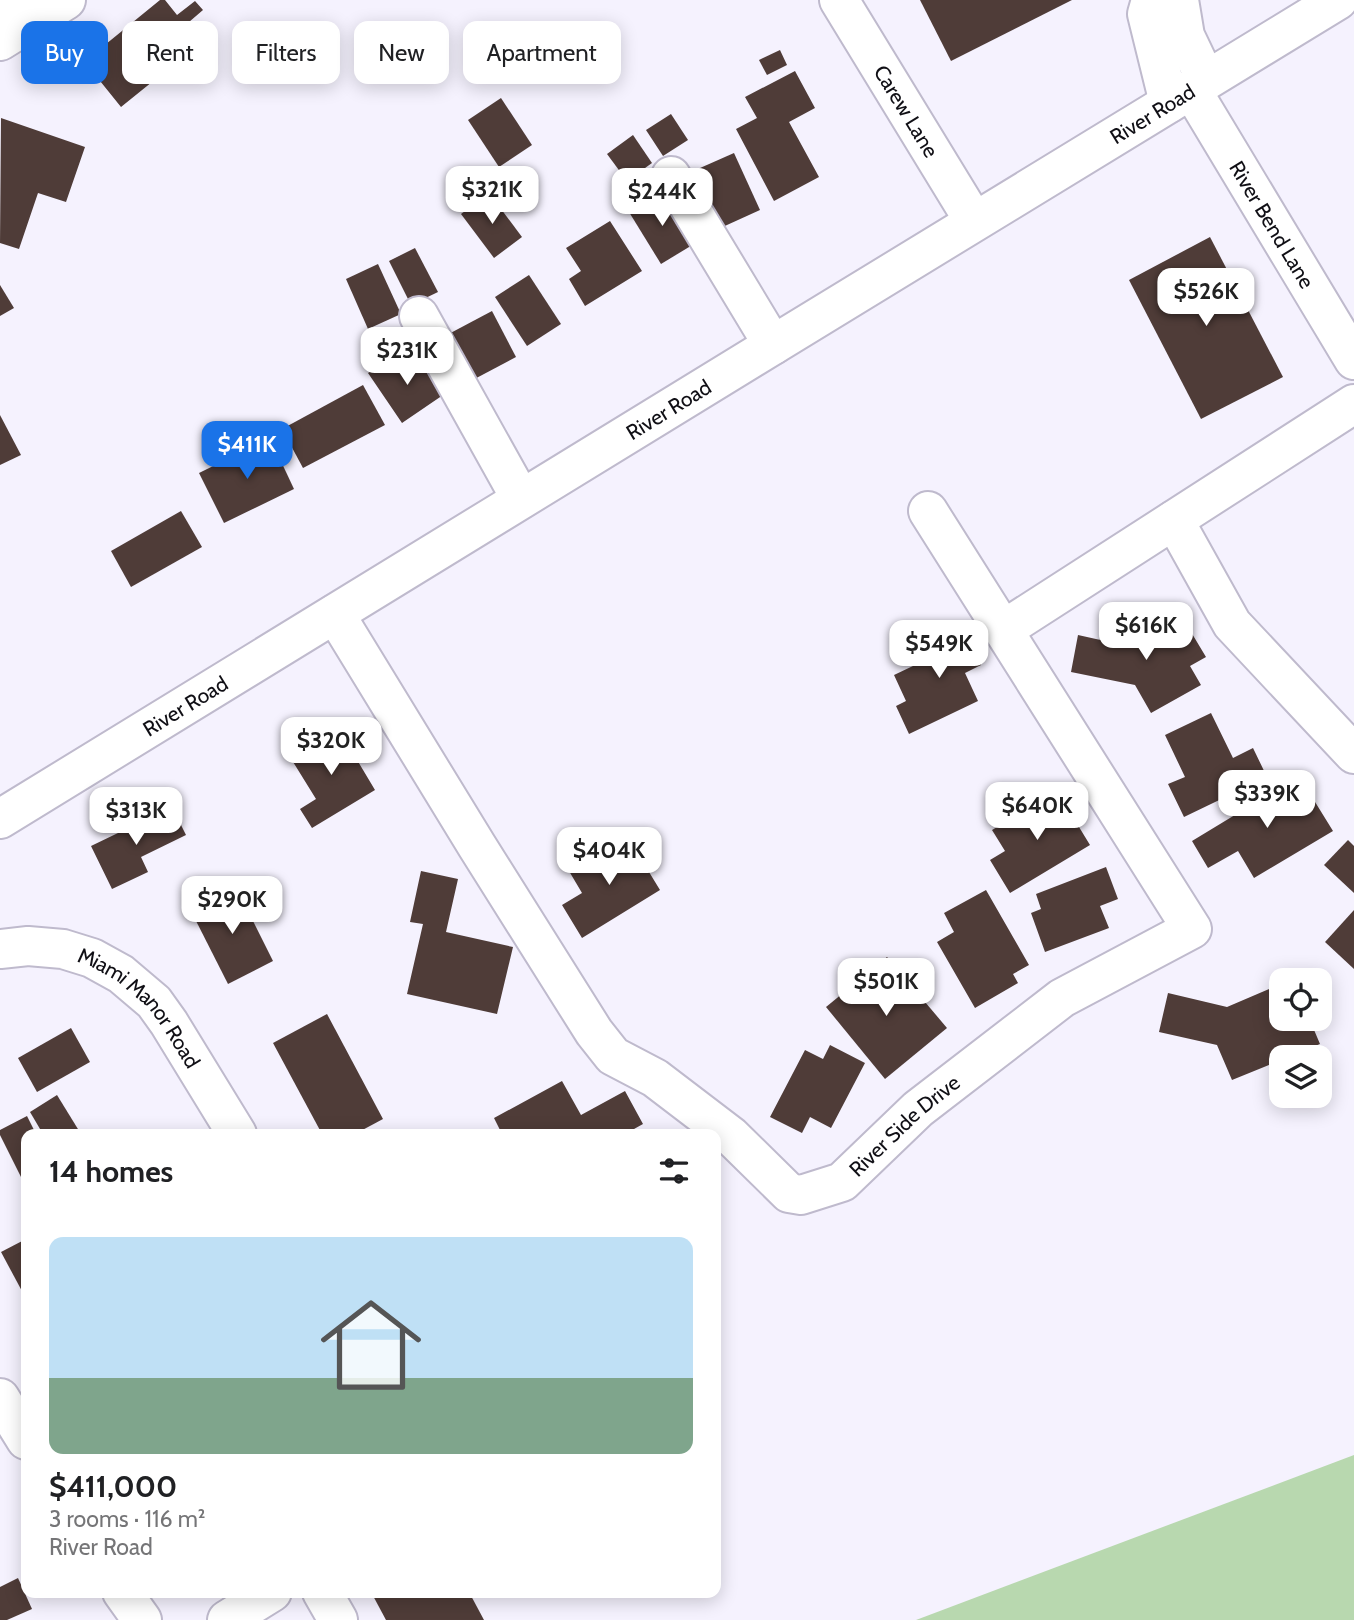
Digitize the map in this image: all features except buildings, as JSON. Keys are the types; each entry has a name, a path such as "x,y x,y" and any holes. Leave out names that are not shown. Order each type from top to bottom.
{"street":[{"path":"0,5 13,0"},
{"path":"0,41 66,0"},
{"name":"Carew Lane","path":"839,0 974,221"},
{"path":"1152,0 1147,15 1189,91"},
{"path":"1179,0 1189,91"},
{"name":"River Road","path":"0,819 1338,0"},
{"name":"River Bend Lane","path":"1189,91 1354,360"},
{"path":"671,176 772,345"},
{"path":"419,316 521,499"},
{"path":"1003,630 1354,404"},
{"name":"River Side Drive","path":"335,614 572,997 613,1056 655,1078 731,1136 789,1194 801,1195 842,1182 918,1109 1062,998 1192,929 929,510"},
{"path":"1174,520 1232,624 1354,754"},
{"name":"Miami Manor Road","path":"0,949 27,946 63,949 92,958 121,974 155,1002 234,1129"},
{"path":"0,1398 21,1432"},
{"path":"126,1598 142,1620"},
{"path":"227,1620 262,1598"},
{"path":"325,1598 338,1620"}],"green space":[{"path":"1354,1455 1354,1620 916,1620"}]}
